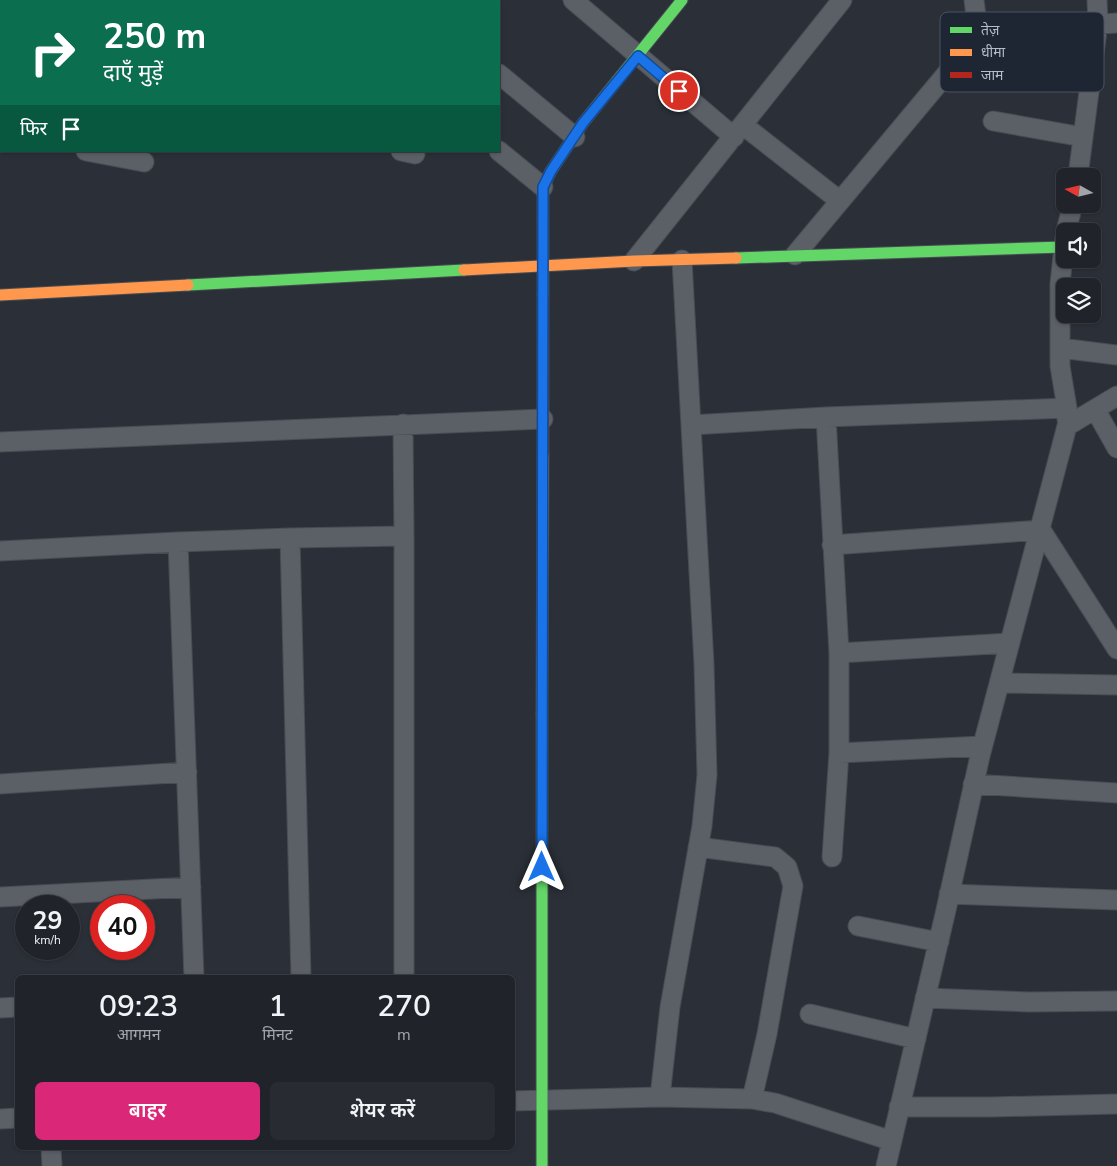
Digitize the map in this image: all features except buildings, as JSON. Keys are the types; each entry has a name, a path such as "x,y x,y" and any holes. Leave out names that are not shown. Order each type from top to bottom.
{"street":[{"path":"573,0 638,56 738,131 840,201"},
{"path":"542,1166 543,187 551,171 583,123 682,0"},
{"path":"634,261 842,0"},
{"path":"1104,23 1117,23"},
{"path":"500,75 575,137"},
{"path":"795,255 940,81"},
{"path":"1079,168 1089,92"},
{"path":"993,121 1083,137"},
{"path":"91,152 144,162"},
{"path":"500,152 543,187"},
{"path":"0,295 634,261 795,255 1056,240"},
{"path":"660,1097 670,1007 702,826 707,775 704,664 682,260"},
{"path":"886,1166 950,894 982,746 1041,530 1067,417 1060,366 1062,268"},
{"path":"1060,348 1117,355"},
{"path":"691,425 826,417 1067,417 1095,409 1117,396"},
{"path":"1095,409 1117,448"},
{"path":"826,417 839,653 839,752 832,857"},
{"path":"0,442 542,419"},
{"path":"403,424 404,975"},
{"path":"832,545 1041,530"},
{"path":"1041,530 1117,649"},
{"path":"0,551 178,542 404,536"},
{"path":"290,538 301,975"},
{"path":"178,542 194,975"},
{"path":"839,653 950,648 1010,642"},
{"path":"999,683 1117,686"},
{"path":"839,752 982,746"},
{"path":"0,784 187,772"},
{"path":"974,784 1117,792"},
{"path":"698,847 775,857 787,867 793,886 767,1034 752,1099"},
{"path":"0,898 191,886"},
{"path":"950,894 1117,900"},
{"path":"858,926 939,942"},
{"path":"926,998 1029,1002 1117,1001"},
{"path":"0,1008 15,1007"},
{"path":"810,1014 916,1039"},
{"path":"515,1101 660,1097 752,1099 775,1103 892,1141"},
{"path":"899,1107 991,1108 1117,1104"},
{"path":"0,1119 15,1118"},
{"path":"51,1150 52,1166"}],"traffic: fast":[{"path":"543,295 543,187 551,171 583,123 682,0"},
{"path":"736,258 1056,247"},
{"path":"188,285 464,270"},
{"path":"542,715 542,1166"}],"traffic: slow":[{"path":"464,270 736,258"},
{"path":"0,295 188,285"},
{"path":"542,715 543,456"}],"traffic: jam":[{"path":"543,295 543,456"}],"route":[{"path":"542,867 543,187 551,171 583,123 638,56 679,91"}]}
